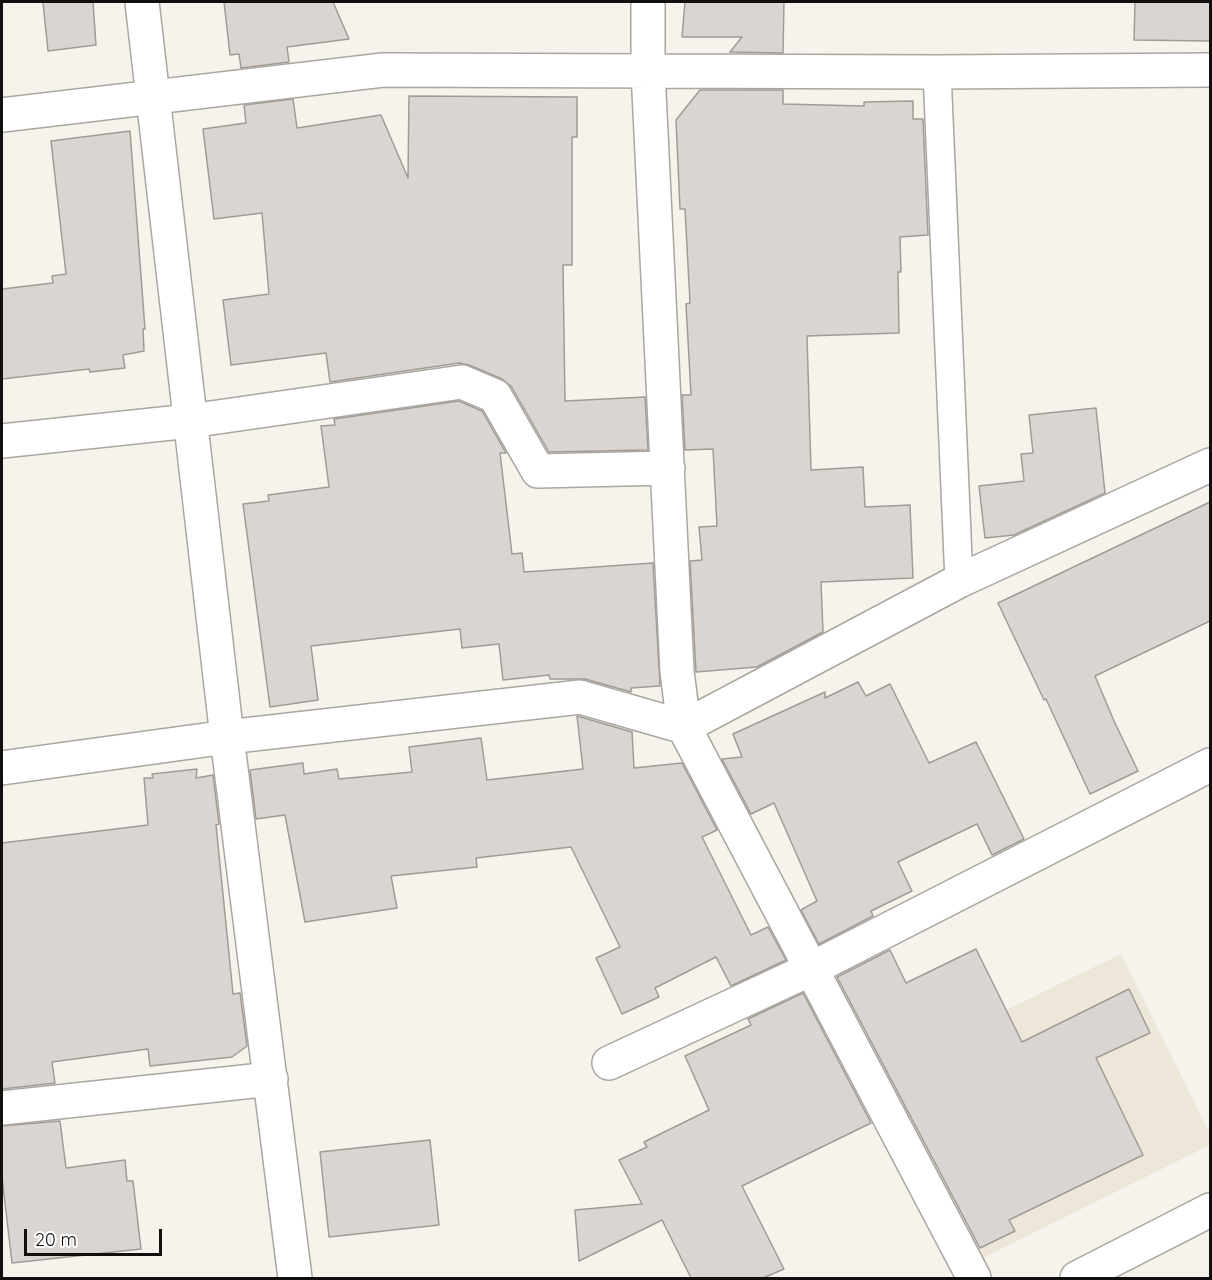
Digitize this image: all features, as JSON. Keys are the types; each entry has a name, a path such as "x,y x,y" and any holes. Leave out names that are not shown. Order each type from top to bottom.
{"street":[{"path":"142,2 227,738 295,1278"},
{"path":"648,2 648,71 669,468 677,671 684,727 974,1278"},
{"path":"2,115 382,70 938,72 1210,70"},
{"path":"2,441 190,421 462,382 495,396 538,471 669,468"},
{"path":"2,768 227,738 580,697 684,727 959,581 1210,465"},
{"path":"609,1063 811,969 1210,765"},
{"path":"2,1108 271,1079"},
{"path":"1077,1278 1210,1210"}],"lane":[{"path":"938,72 959,581"}],"shaded area":[{"path":"1121,954 1210,1134 1210,1145 975,1262 880,1071"}],"building":[{"path":"43,2 93,2 96,45 48,51"},
{"path":"224,2 333,2 349,39 287,47 289,62 241,68 239,54 230,55"},
{"path":"685,2 784,2 783,53 730,52 742,37 682,37"},
{"path":"1135,2 1210,2 1210,41 1134,40"},
{"path":"700,90 783,90 783,104 864,106 864,102 913,101 913,119 923,119 928,235 900,237 899,333 807,336 811,470 863,467 865,507 910,505 913,578 821,582 823,632 757,667 696,672 690,561 702,560 699,527 717,526 713,449 685,450 682,395 691,395 686,304 690,303 685,209 680,209 676,120"},
{"path":"409,96 577,97 577,137 572,137 572,265 563,265 565,401 645,397 648,450 549,452 511,386 502,379 469,365 459,363 330,382 326,353 231,365 223,300 269,294 262,213 214,219 203,129 246,123 244,105 293,99 297,128 381,115 408,178"},
{"path":"130,131 145,329 143,329 144,351 123,355 125,368 90,372 89,369 2,379 2,289 53,283 52,276 66,274 51,141"},
{"path":"459,401 482,411 506,453 500,453 512,554 522,553 524,572 653,563 660,686 631,688 631,692 585,679 550,679 549,675 503,680 499,644 462,648 460,629 311,646 318,700 270,707 243,504 269,501 268,495 329,487 321,426 335,425 334,419"},
{"path":"1096,408 1105,493 1014,535 985,538 979,486 1024,481 1021,454 1033,453 1029,415"},
{"path":"1210,502 1210,621 1095,676 1138,771 1090,794 998,603"},
{"path":"858,682 866,696 890,684 929,763 976,742 1024,839 992,855 977,824 898,862 912,891 871,911 873,916 819,944 801,910 817,901 774,803 751,814 722,759 742,757 733,734 825,692 825,698"},
{"path":"577,716 632,732 634,768 682,763 717,830 702,837 751,935 768,927 786,960 731,986 716,957 655,988 659,997 622,1014 596,958 620,947 571,847 476,858 477,867 391,876 397,908 305,922 285,815 256,819 250,770 303,763 304,774 337,769 339,779 412,772 409,747 481,738 487,780 583,769"},
{"path":"197,769 196,778 213,775 233,994 240,993 247,1046 232,1057 150,1066 148,1049 52,1062 55,1083 2,1089 2,843 148,825 144,778 153,778 152,774"},
{"path":"976,949 1022,1042 1129,989 1150,1033 1096,1058 1143,1155 1009,1220 1015,1231 980,1248 837,977 890,950 906,983"},
{"path":"803,993 871,1123 742,1186 784,1269 763,1278 691,1278 662,1220 579,1261 575,1210 642,1204 619,1160 647,1147 644,1142 709,1110 685,1056 751,1025 748,1019"},
{"path":"60,1121 66,1168 125,1160 127,1181 133,1181 141,1249 12,1263 2,1177 2,1126"},
{"path":"430,1140 439,1225 329,1237 320,1152"}]}
